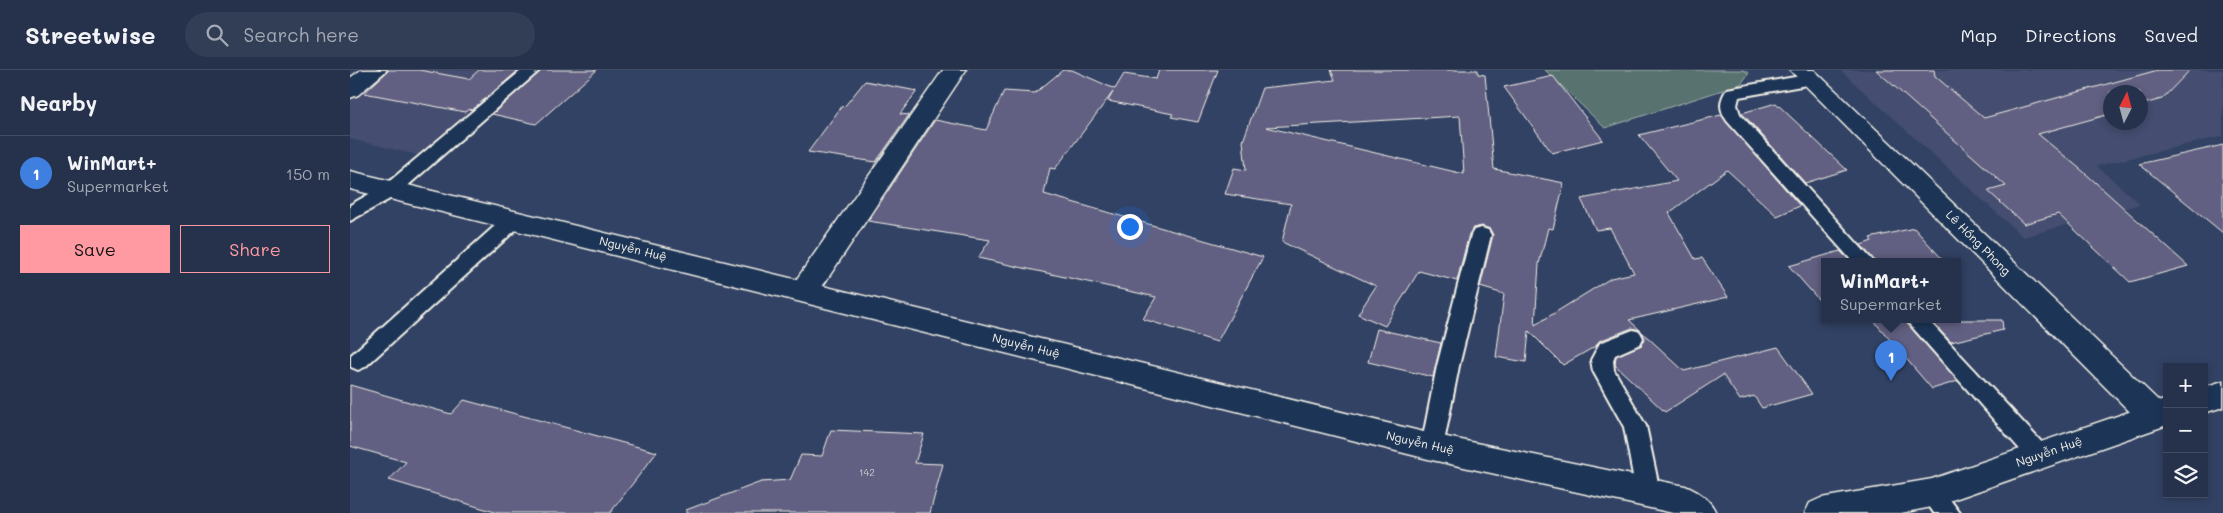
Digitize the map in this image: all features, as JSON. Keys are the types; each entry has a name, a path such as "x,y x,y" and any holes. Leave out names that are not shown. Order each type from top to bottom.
{"main road":[{"path":"350,90 376,70"},
{"path":"804,291 955,70"},
{"name":"Lê Hồng Phong","path":"1807,75 2161,414"},
{"name":"Nguyễn Huệ","path":"350,180 1432,446 1685,501 1700,513"},
{"path":"2208,399 2223,394"},
{"name":"Nguyễn Huệ","path":"1821,513 1940,503 2039,454 2161,414"}],"lane":[{"path":"350,214 391,190 532,70"},
{"path":"1807,75 1733,93 1728,98 1728,107 1733,117 1860,258"},
{"path":"358,361 514,220"},
{"path":"1432,446 1448,366 1481,235"},
{"path":"1919,323 2039,454"},
{"path":"1633,338 1607,349 1602,360 1604,371 1635,426 1648,492"}],"shaded area":[{"path":"384,70 521,70 422,156 350,139 350,97"},
{"path":"1840,70 2223,70 2223,136 2097,166 2140,204 2023,237"}],"green space":[{"path":"1545,70 1743,70 1749,73 1741,84 1605,128"}],"building":[{"path":"389,70 419,70 469,79 479,70 519,70 472,110 469,109 465,112 364,93"},
{"path":"542,70 597,70 536,124 492,114"},
{"path":"1063,70 1072,70 1115,89 1124,74 1156,79 1159,70 1218,70 1198,122 1171,117 1173,114 1108,101 1113,92 1055,169 1050,168 1044,194 1263,257 1217,342 1143,319 1156,297 978,258 990,240 868,221 935,120 986,130 1004,91 1035,93"},
{"path":"1331,70 1478,70 1478,74 1485,75 1494,169 1564,183 1553,229 1548,228 1539,264 1535,325 1611,278 1634,273 1610,228 1596,230 1581,199 1677,181 1639,135 1721,115 1800,206 1777,216 1727,170 1669,213 1695,259 1702,258 1728,297 1629,320 1640,330 1632,328 1599,341 1596,346 1563,365 1529,331 1526,362 1496,357 1504,294 1480,287 1493,235 1490,229 1482,226 1473,228 1469,234 1457,281 1419,271 1385,326 1358,314 1376,286 1282,242 1291,204 1225,194 1234,168 1246,170 1243,141 1262,88 1335,80","holes":["1460,116 1464,174 1266,127"]},
{"path":"1876,70 1934,70 1935,76 1984,118 2103,85 2103,116 2038,134 2085,173 2188,266 2130,282 2058,214 2024,224 1988,191 2006,186"},
{"path":"2158,70 2190,70 2162,99 2148,103 2148,85 2104,85"},
{"path":"1553,76 1603,140 1552,153 1504,87"},
{"path":"865,81 917,91 900,114 909,115 876,162 808,152 842,106 844,107"},
{"path":"1776,103 1847,170 1805,183 1742,113"},
{"path":"2223,145 2223,233 2139,164"},
{"path":"1914,228 1941,258 1872,258 1861,245 1872,241 1870,238"},
{"path":"1840,251 1847,258 1821,258 1821,302 1789,266"},
{"path":"1961,320 2002,320 2003,330 1951,342 1933,323 1961,323"},
{"path":"1876,323 1907,323 1958,381 1932,389"},
{"path":"1377,329 1441,343 1433,377 1368,362"},
{"path":"1642,332 1684,371 1778,347 1812,394 1762,408 1754,396 1740,400 1723,375 1665,412 1615,365 1616,356 1642,345 1645,339"},
{"path":"350,385 451,414 464,400 657,452 610,513 498,513 389,480 406,462 350,446"},
{"path":"831,430 924,434 915,463 943,464 930,513 686,513 686,510 761,482 790,480 801,455 822,456"}],"place":[{"name":"WinMart+","path":"1891,381"}]}
